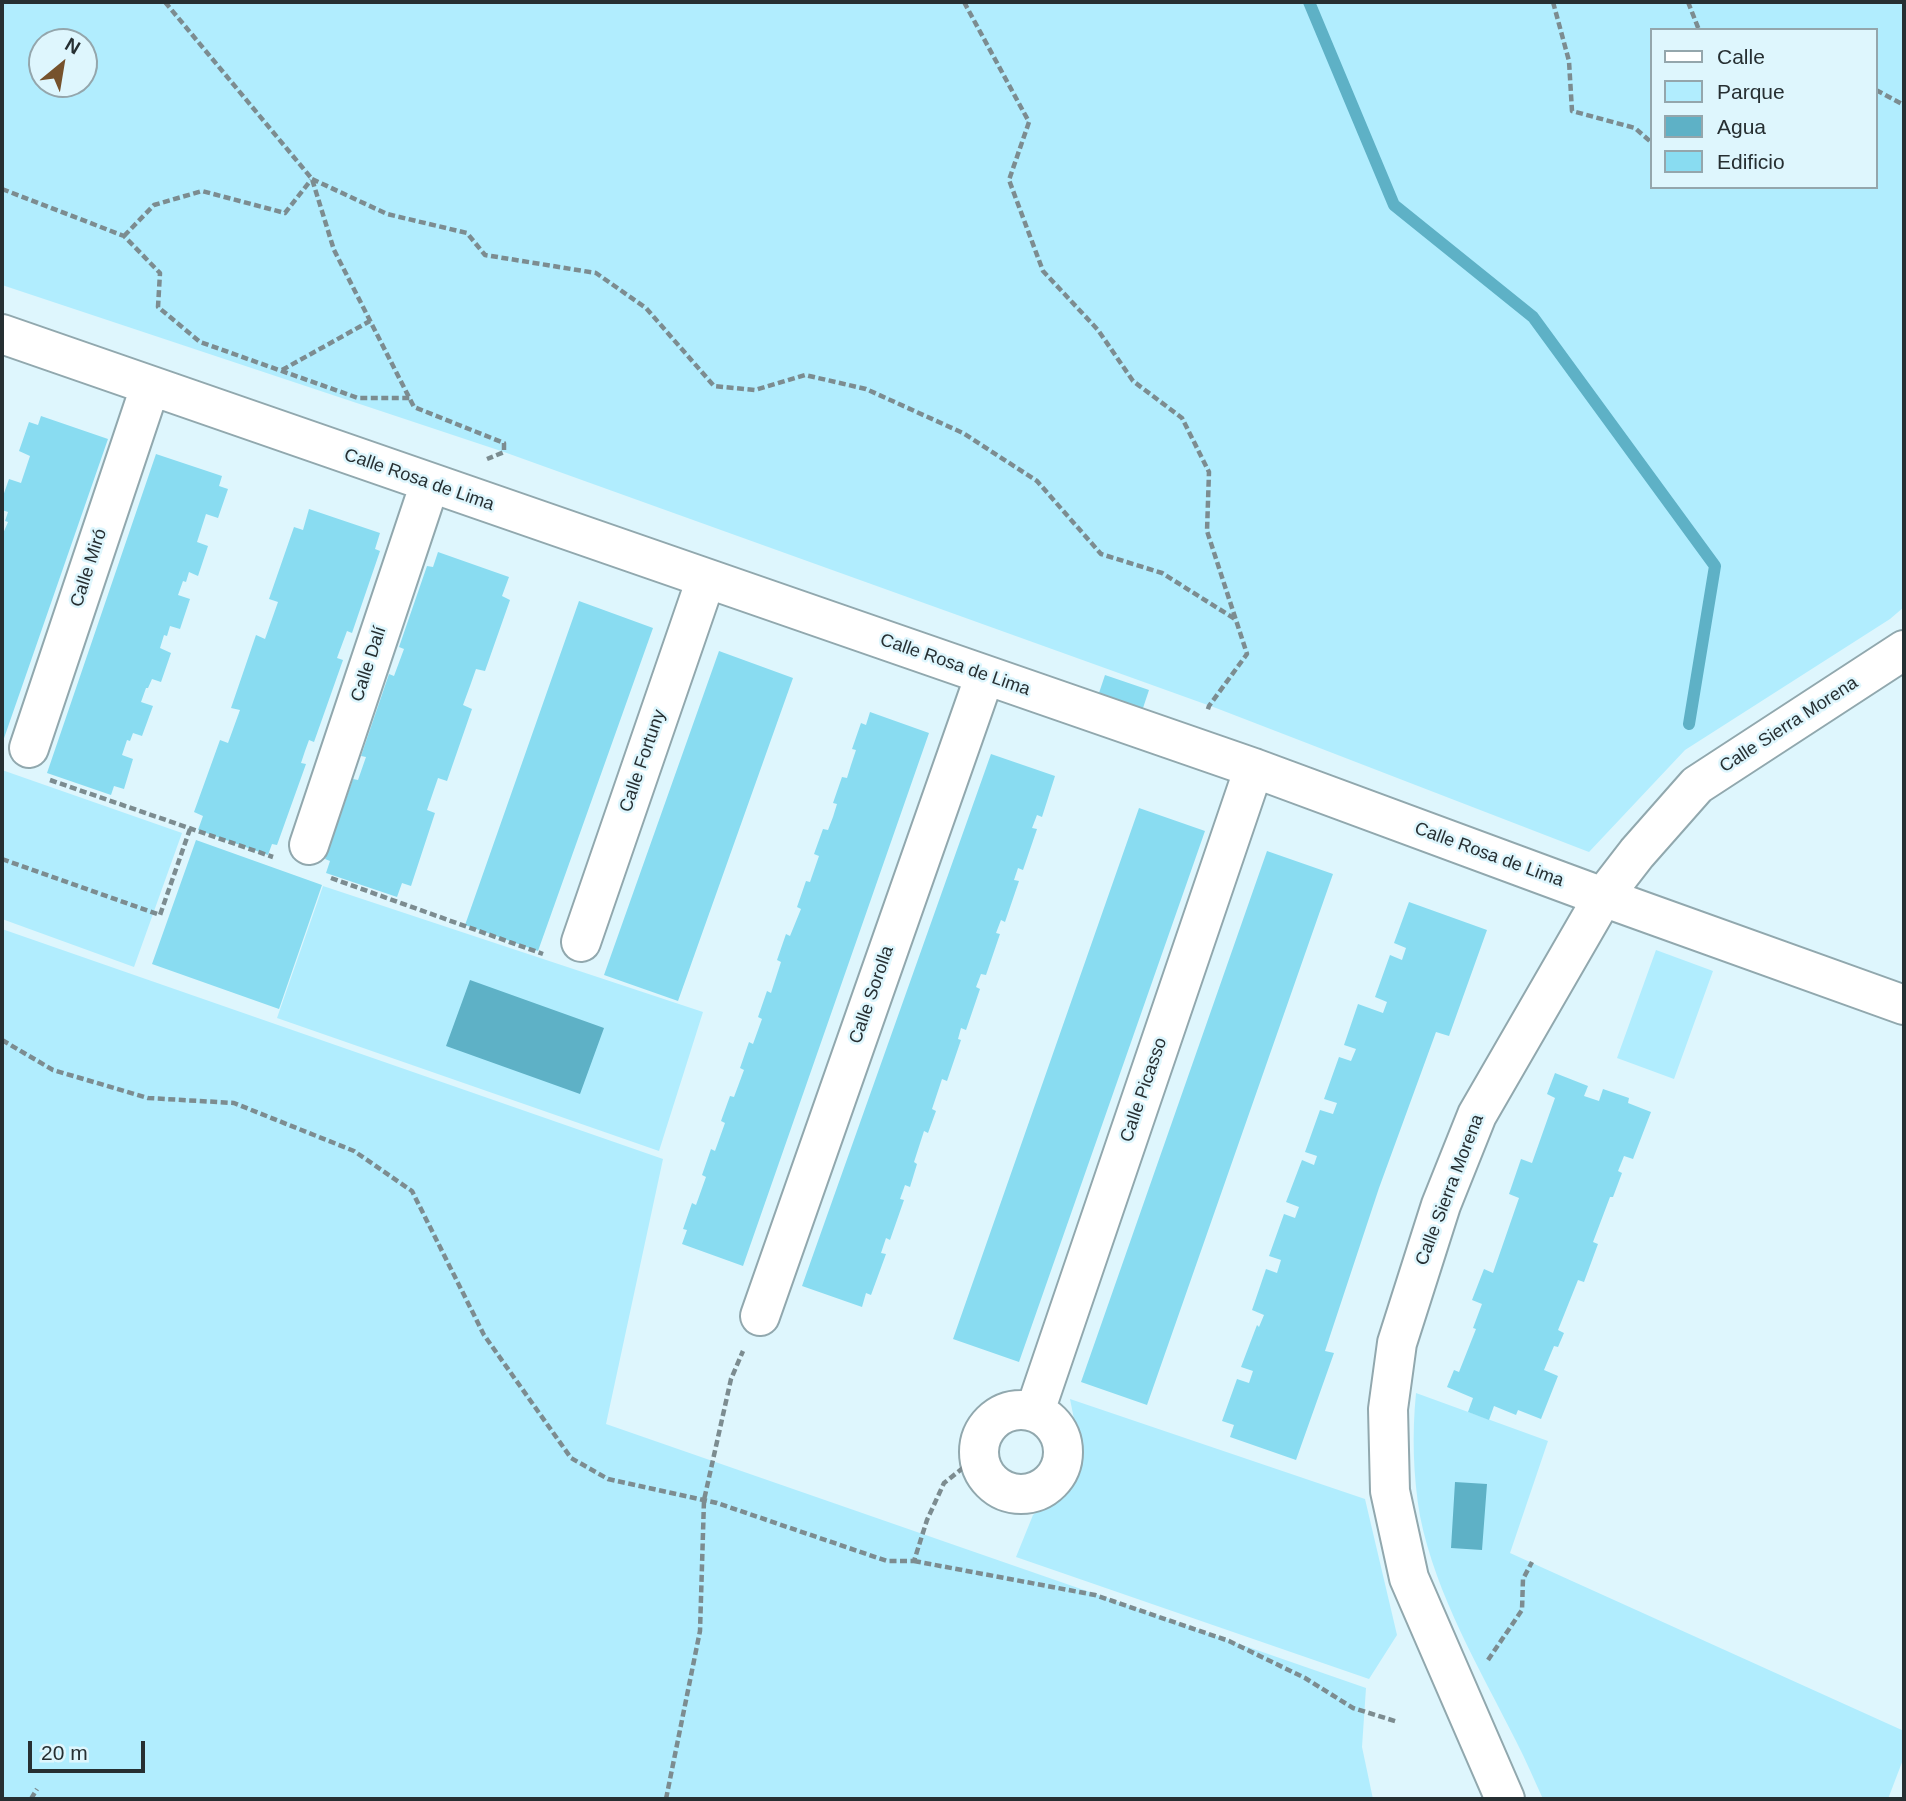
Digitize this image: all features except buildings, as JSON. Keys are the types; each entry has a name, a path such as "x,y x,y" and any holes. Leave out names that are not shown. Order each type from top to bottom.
{"street":[{"name":"Calle Rosa de Lima","path":"2,334 1254,768 1904,1005"},
{"name":"Calle Miró","path":"29,748 150,387"},
{"name":"Calle Dalí","path":"309,845 430,483"},
{"name":"Calle Fortuny","path":"581,942 706,579"},
{"name":"Calle Sierra Morena","path":"1505,1799 1409,1578 1390,1490 1388,1409 1397,1343 1441,1205 1477,1115 1602,897 1637,853 1697,785 1904,650"},
{"name":"Calle Sorolla","path":"760,1316 985,675"},
{"name":"Calle Picasso","path":"1035,1412 1254,768"},
{"path":"1018,1409 1035,1412 1050,1420 1060,1435 1064,1453 1060,1471 1049,1485 1035,1492 1020,1494 1005,1491 992,1483 983,1471 978,1456 980,1439 988,1424 1002,1413 1018,1409"}],"path":[{"path":"166,2 312,179 334,250 414,407 504,443 504,452 430,483"},
{"path":"964,2 1029,122 1009,180 1043,271 1098,330 1133,380 1181,418 1209,472 1207,531 1247,654 1209,706 1193,747"},
{"path":"1553,2 1569,61 1572,111 1635,128 1650,141"},
{"path":"1688,2 1698,28"},
{"path":"1878,91 1904,105"},
{"path":"124,236 154,205 202,191 285,213 312,179"},
{"path":"312,179 387,214 467,233 485,255 596,273 646,308 714,386 755,390 805,376 866,389 962,433 1037,481 1101,554 1162,573 1235,619"},
{"path":"2,189 124,236 160,273 158,306 200,342 358,398 410,398"},
{"path":"281,370 370,321"},
{"path":"2,859 160,915 190,829"},
{"path":"2,1040 53,1070 148,1098 234,1103 354,1151 412,1191 484,1335 571,1458 608,1479 717,1503 887,1561 914,1561 1095,1595 1229,1641 1305,1678 1353,1708 1398,1722"},
{"path":"666,1799 700,1631 704,1500 713,1453 731,1379 760,1316"},
{"path":"914,1561 927,1520 944,1483 978,1456"},
{"path":"1450,1676 1483,1667 1522,1610 1523,1579 1532,1562"},
{"path":"31,1799 37,1789"}],"green space":[{"path":"2,2 1904,2 1904,607 1890,619 1685,750 1589,852 1216,708 504,452 2,285"},
{"path":"2,770 182,833 134,967 2,919"},
{"path":"323,886 703,1012 659,1151 277,1018"},
{"path":"2,929 663,1159 606,1424 1366,1688 1362,1747 1373,1799 2,1799"},
{"path":"1656,950 1713,971 1674,1079 1617,1058"},
{"path":"1416,1393 1548,1441 1510,1553 1904,1731 1904,1757 1888,1799 1543,1799 1520,1748 1460,1632 1427,1546 1420,1516 1415,1470"},
{"path":"1070,1399 1365,1499 1397,1635 1369,1679 1016,1557 1033,1515 1075,1480 1078,1439"}],"water":[{"path":"470,980 604,1028 580,1094 446,1046"},
{"path":"1455,1482 1487,1484 1482,1550 1451,1548"}],"waterway":[{"path":"1309,2 1394,205 1533,317 1715,566 1689,724"}]}
